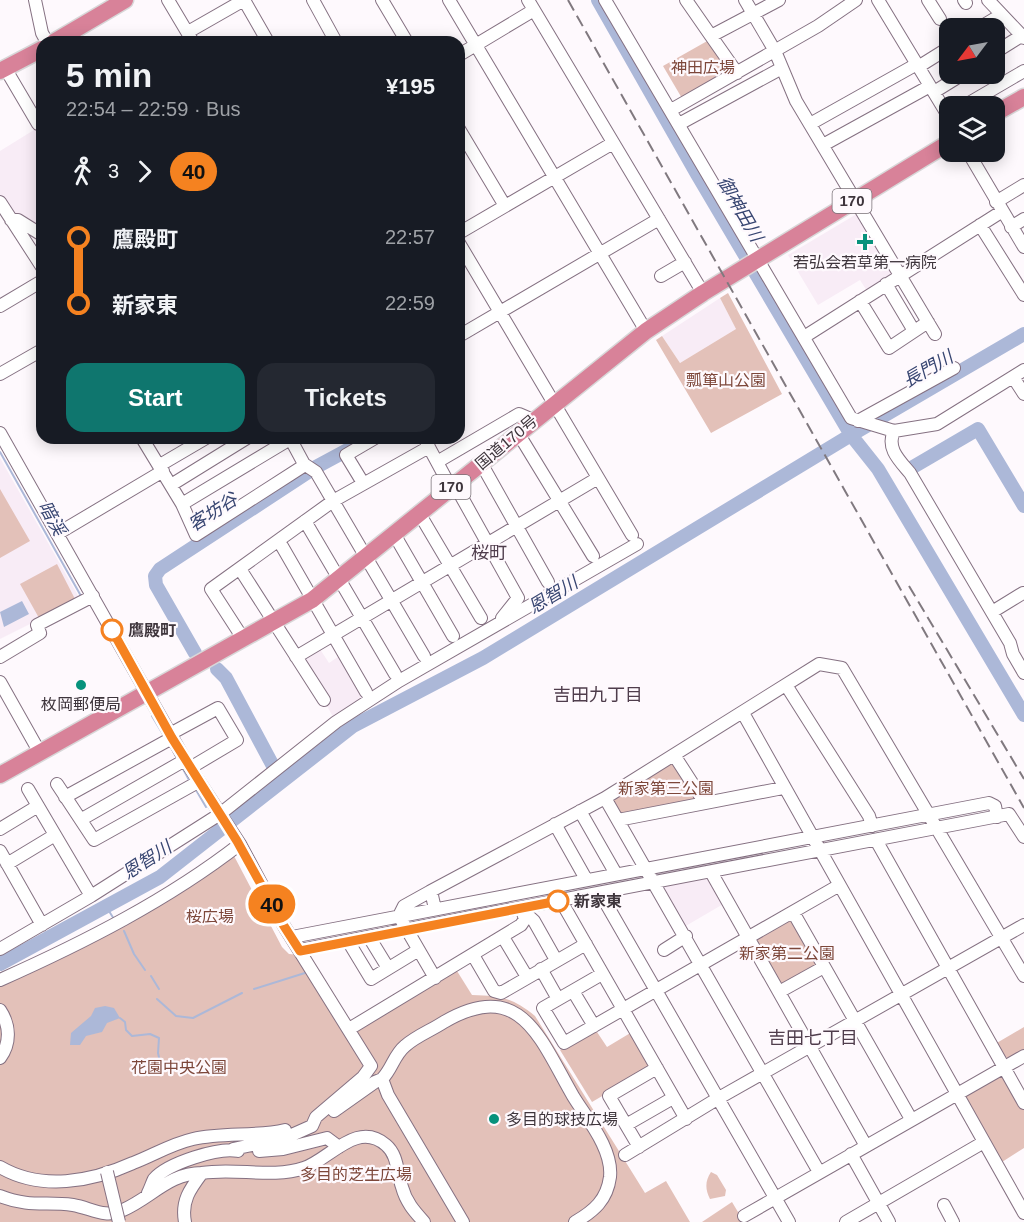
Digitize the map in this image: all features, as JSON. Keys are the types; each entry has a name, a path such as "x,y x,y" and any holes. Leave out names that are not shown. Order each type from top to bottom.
{"highway":[{"path":"64,36 125,0"},
{"path":"2,69 36,52"},
{"path":"1005,108 1024,97"},
{"name":"国道170号","path":"0,775 276,623 312,600 341,579 533,420 646,331 703,292 939,149"}],"street":[{"path":"35,0 44,36"},
{"path":"168,0 189,36"},
{"path":"191,36 244,0 265,36"},
{"path":"313,0 333,36"},
{"path":"382,0 403,36"},
{"path":"449,0 646,331"},
{"path":"605,0 679,124 753,262 804,337 851,418 890,431 937,424 1019,373 1024,394"},
{"path":"686,0 737,72"},
{"path":"745,0 775,51 810,124 935,334"},
{"path":"711,36 778,0"},
{"path":"670,110 775,51 856,0"},
{"path":"878,0 939,100"},
{"path":"928,0 939,18"},
{"path":"988,0 1022,37 1005,47"},
{"path":"465,51 531,5 703,292"},
{"path":"996,18 1001,15"},
{"path":"810,124 939,53"},
{"path":"679,124 782,68"},
{"path":"2,69 36,121"},
{"path":"981,96 1024,71"},
{"path":"823,145 942,84"},
{"path":"465,139 505,206"},
{"path":"465,229 613,143"},
{"path":"973,162 998,207 1024,247"},
{"path":"804,337 980,225 1024,185"},
{"path":"0,202 36,258"},
{"path":"465,333 659,219"},
{"path":"1011,227 1024,219"},
{"path":"11,220 18,220 36,232"},
{"path":"980,225 1024,295"},
{"path":"0,948 91,896 221,815 274,769 370,699 634,539 465,253"},
{"path":"661,276 685,262"},
{"path":"886,284 914,331"},
{"path":"0,306 36,285"},
{"path":"860,301 889,348 928,322"},
{"path":"0,374 36,353"},
{"path":"860,422 954,368"},
{"path":"437,462 519,414 533,420"},
{"path":"890,431 891,447 910,473 992,612 1024,673"},
{"path":"0,433 171,736 198,782 239,842 300,951 349,1029 365,1060 371,1066 363,1077 315,1117 316,1120 312,1126 285,1138 207,1153 183,1161 154,1179 148,1194"},
{"path":"518,433 593,556"},
{"path":"146,444 182,504 196,535 305,465"},
{"path":"57,534 197,444"},
{"path":"171,485 237,444"},
{"path":"182,504 282,444"},
{"path":"293,444 305,465 316,472 424,656"},
{"path":"363,483 346,455 365,444"},
{"path":"244,640 211,589 333,501 424,444"},
{"path":"428,444 518,598 499,621"},
{"path":"481,463 548,582"},
{"path":"296,657 598,478"},
{"path":"419,513 482,618"},
{"path":"305,521 395,674"},
{"path":"393,534 453,636"},
{"path":"279,541 366,692"},
{"path":"240,569 324,700"},
{"path":"992,612 1023,593"},
{"path":"0,657 40,633 37,625 93,596"},
{"path":"399,915 404,906 605,798 819,664 842,668 1024,976"},
{"path":"786,685 869,816 872,826"},
{"path":"2,689 40,753"},
{"path":"65,797 218,708 237,740 82,819"},
{"path":"743,713 783,788 1024,1212"},
{"path":"674,755 705,803"},
{"path":"57,784 94,840 198,782"},
{"path":"618,820 783,788"},
{"path":"28,789 91,896"},
{"path":"605,798 819,1172"},
{"path":"292,937 988,803 995,806 997,817"},
{"path":"0,829 38,806"},
{"path":"580,811 616,874"},
{"path":"300,951 522,910 1009,814 1024,837"},
{"path":"555,824 586,879"},
{"path":"7,864 55,835"},
{"path":"876,840 1024,1103"},
{"path":"0,980 147,905 204,871 239,842"},
{"path":"0,851 42,925"},
{"path":"711,872 866,1146"},
{"path":"603,974 543,1008 564,1043 838,885"},
{"path":"432,891 435,909"},
{"path":"600,893 789,1222"},
{"path":"561,901 686,1119"},
{"path":"349,1029 521,925 525,919 522,910"},
{"path":"522,910 534,921 556,960"},
{"path":"793,912 911,1119"},
{"path":"399,915 405,930 435,978"},
{"path":"625,1155 717,1099 1024,925"},
{"path":"664,950 686,936"},
{"path":"369,937 388,968"},
{"path":"502,937 527,977"},
{"path":"348,941 371,979 417,951"},
{"path":"473,955 494,992 501,993 586,944"},
{"path":"779,992 824,967"},
{"path":"541,969 558,999"},
{"path":"573,991 594,1026"},
{"path":"0,1167 26,1180 51,1182 76,1180 106,1167 132,1164 178,1143 212,1137 260,1136 316,1120 382,1079 405,1046 462,1012 488,1005 518,1015 537,1034 606,1151 610,1176 606,1191 592,1212 575,1222"},
{"path":"0,1010 8,1026 8,1044 0,1058"},
{"path":"744,1216 1024,1056"},
{"path":"639,1147 609,1096 657,1068"},
{"path":"382,1079 388,1095 463,1222"},
{"path":"626,1125 673,1098"},
{"path":"0,1196 16,1203 48,1206 62,1204 99,1214 113,1214 174,1178 202,1173 289,1171 313,1164 352,1138 364,1136 384,1143 392,1151 406,1199 424,1222"},
{"path":"232,1149 244,1152 283,1149 327,1138 339,1147"},
{"path":"846,1222 862,1218 879,1202 984,1142"},
{"path":"851,1154 889,1222"},
{"path":"106,1167 119,1222"},
{"path":"185,1222 186,1196 202,1173"},
{"path":"944,1205 953,1222"}],"shaded area":[{"path":"36,129 36,229 10,213 0,196 0,151"},
{"path":"860,212 897,274 867,291 860,280 818,305 788,255"},
{"path":"720,298 736,329 680,363 662,336"},
{"path":"0,458 80,599 0,639"},
{"path":"318,646 329,663 342,654 368,695 333,717 301,657"},
{"path":"707,877 725,903 684,927 662,889 665,884"}],"green space":[{"name":"神田広場","path":"709,40 731,74 683,100 663,66"},
{"name":"瓢箪山公園","path":"728,293 782,394 711,433 656,340 662,336 680,363 736,329 720,298"},
{"path":"0,489 30,541 0,558"},
{"path":"57,564 75,599 39,618 20,584"},
{"name":"新家第三公園","path":"671,761 697,798 696,803 624,817 615,813 613,798"},
{"name":"花園中央公園","path":"233,854 282,947 289,954 300,955 349,1035 457,971 472,995 498,997 512,1001 535,1016 645,1193 666,1181 690,1222 0,1222 0,976 7,980"},
{"name":"新家第二公園","path":"788,917 794,919 819,962 817,968 780,987 754,943 756,936"},
{"path":"1024,1027 1024,1049 1008,1058 1002,1056 995,1044"},
{"path":"595,1029 607,1047 632,1032 650,1068 592,1102 560,1050"},
{"path":"1000,1077 1005,1078 1024,1110 1024,1148 1002,1162 965,1100 966,1095"},
{"path":"711,1172 717,1175 726,1190 725,1196 710,1199 706,1185"},
{"path":"732,1202 744,1222 702,1222"}],"water":[{"path":"22,601 29,614 4,627 0,612"},
{"path":"105,1006 114,1008 120,1018 107,1023 102,1032 86,1036 80,1045 70,1045 71,1033 91,1016 95,1008"}],"waterway":[{"name":"御神田川","path":"598,0 697,174 851,435 878,469 1024,715"},
{"name":"恩智川","path":"0,964 160,877 353,726 483,658 851,435 1024,334"},
{"path":"913,467 978,429 1024,506"},
{"name":"客坊谷","path":"195,653 156,585 155,576 160,569 316,467 355,446"},
{"name":"暗渓","path":"0,452 81,596"},
{"name":"客坊谷","path":"217,669 226,678 280,779"},
{"name":"暗渓","path":"152,716 164,736"},
{"name":"暗渓","path":"170,745 177,758"},
{"name":"暗渓","path":"182,767 189,780"},
{"name":"暗渓","path":"196,790 206,807"},
{"name":"暗渓","path":"217,823 219,833"},
{"path":"107,908 114,919"},
{"path":"124,931 134,954 145,970"},
{"path":"254,989 308,972"},
{"path":"151,976 159,989"},
{"path":"157,999 176,1016 193,1018 242,993"},
{"path":"120,1018 125,1022 126,1030 132,1036 150,1034 159,1038 158,1053 162,1071"}],"railway":[{"path":"568,0 1024,808"},
{"path":"909,586 1024,779"}],"bus line":[{"name":"40","path":"112,630 172,738 237,841 300,951 441,923 522,910 558,901"}],"place":[{"name":"若弘会若草第一病院","path":"865,242"},
{"name":"鷹殿町","path":"112,630"},
{"name":"枚岡郵便局","path":"81,685"},
{"name":"新家東","path":"558,901"},
{"name":"多目的球技広場","path":"494,1119"}],"district":[{"name":"桜町","path":"489,553"},
{"name":"吉田九丁目","path":"598,695"},
{"name":"吉田七丁目","path":"813,1038"}],"water label":[{"name":"長門川","path":"928,369"}],"park label":[{"name":"桜広場","path":"210,916"},
{"name":"多目的芝生広場","path":"356,1174"}]}
